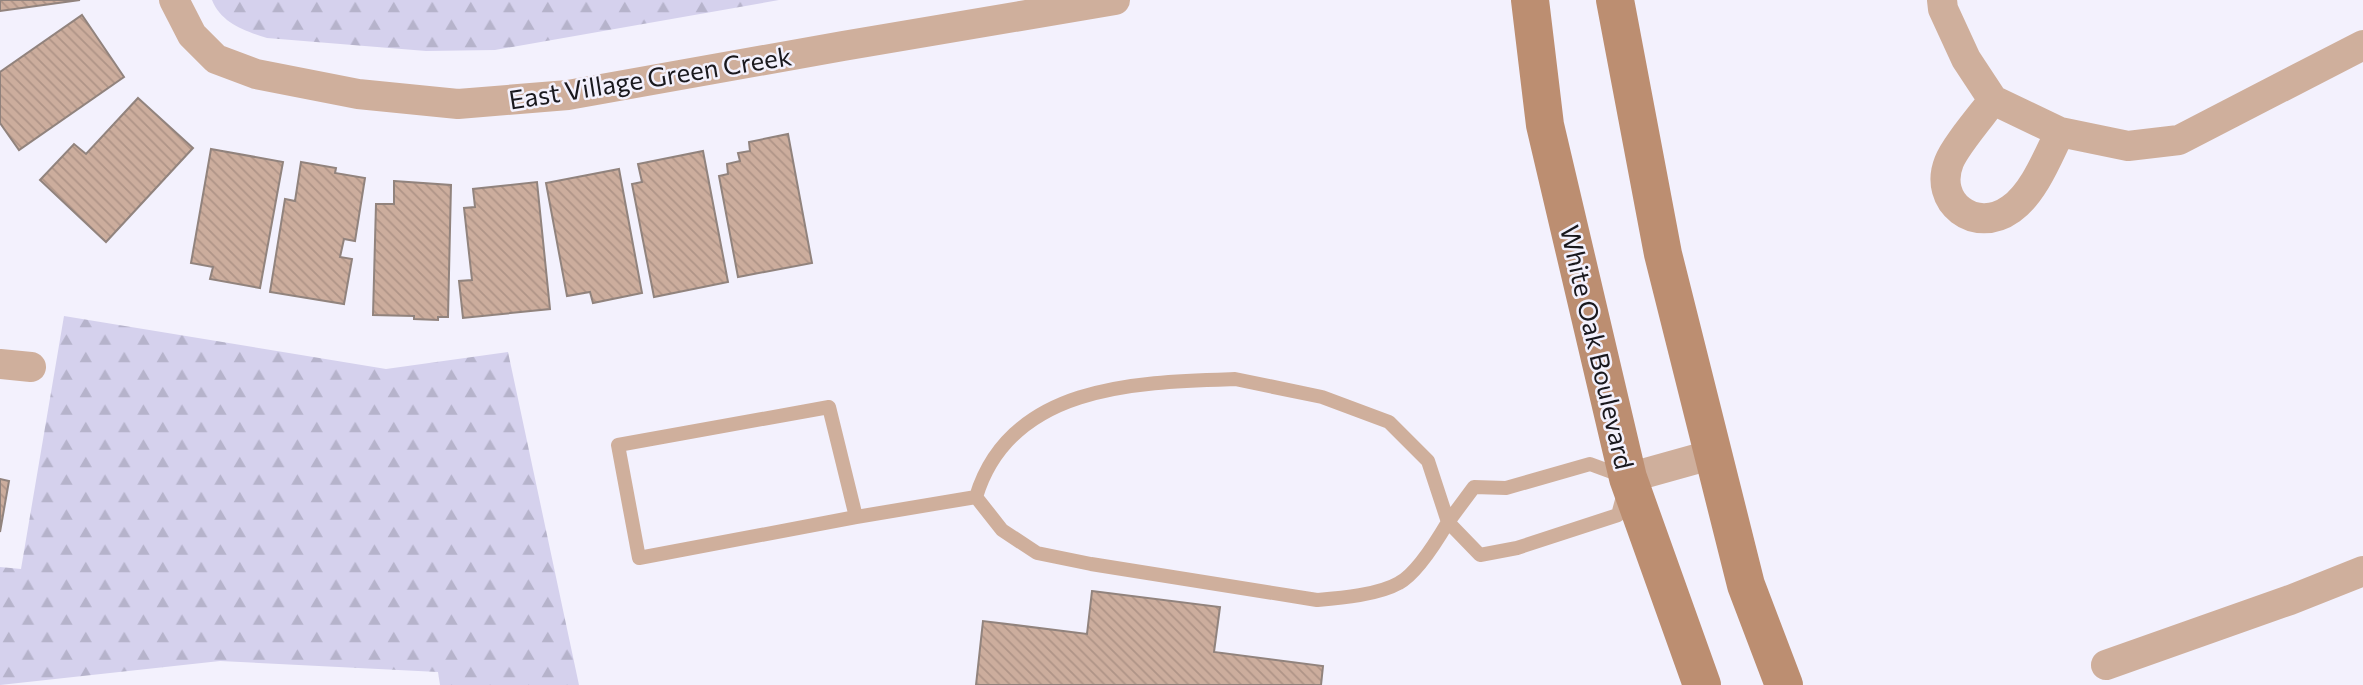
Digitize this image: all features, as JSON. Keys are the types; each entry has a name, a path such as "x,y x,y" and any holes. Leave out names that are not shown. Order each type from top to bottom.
{"street":[{"name":"East Village Green Creek","path":"174,0 192,35 216,59 256,74 359,94 458,104 568,95 1115,0"},
{"name":"White Oak Boulevard","path":"1530,0 1545,125 1628,478 1702,685"},
{"path":"1615,0 1663,254 1746,584 1784,685"},
{"path":"1942,0 1943,9 1966,58 1993,100 2060,132 2128,146 2179,140 2363,45"},
{"path":"1993,100 1949,161 1945,179 1958,211 1973,218 1992,217 2011,210 2033,185 2060,132"},
{"path":"0,364 31,367"},
{"path":"1628,478 1714,454"},
{"path":"2106,665 2290,600 2363,571"}],"lane":[{"path":"976,497 983,473 1002,446 1030,421 1075,397 1155,381 1236,379 1322,397 1390,422 1428,460 1448,522 1480,555 1517,548 1618,515 1628,478 1590,464 1506,488 1474,487 1448,522 1432,549 1400,583 1355,597 1317,600 1037,553 1002,530 976,497"},
{"path":"856,517 829,407 618,445 639,558 976,497"}],"green space":[{"path":"212,0 779,0 495,50 426,51 267,38 242,29 228,20 221,15"},
{"path":"64,316 386,369 508,352 579,685 440,685 438,672 220,661 0,685 0,567 21,569"}],"building":[{"path":"0,0 80,0 0,11"},
{"path":"82,15 124,77 19,150 0,123 0,72"},
{"path":"138,98 193,148 106,242 40,180 74,144 86,154"},
{"path":"788,134 812,263 738,277 719,176 728,174 727,164 740,161 738,153 750,151 749,142"},
{"path":"211,149 283,162 260,288 210,279 213,267 191,263"},
{"path":"703,151 728,282 654,297 632,184 642,182 638,164"},
{"path":"301,162 336,168 335,173 365,178 355,241 344,239 340,257 352,259 344,304 270,292 285,199 295,201"},
{"path":"619,169 642,293 593,303 590,292 567,296 546,183"},
{"path":"394,181 451,185 448,317 438,317 438,320 414,319 414,316 373,315 376,204 394,204"},
{"path":"537,182 550,309 463,318 459,281 472,280 464,208 475,207 473,189"},
{"path":"0,479 9,481 0,532"},
{"path":"1092,591 1220,607 1214,652 1323,666 1321,685 976,685 983,621 1087,634"}]}
